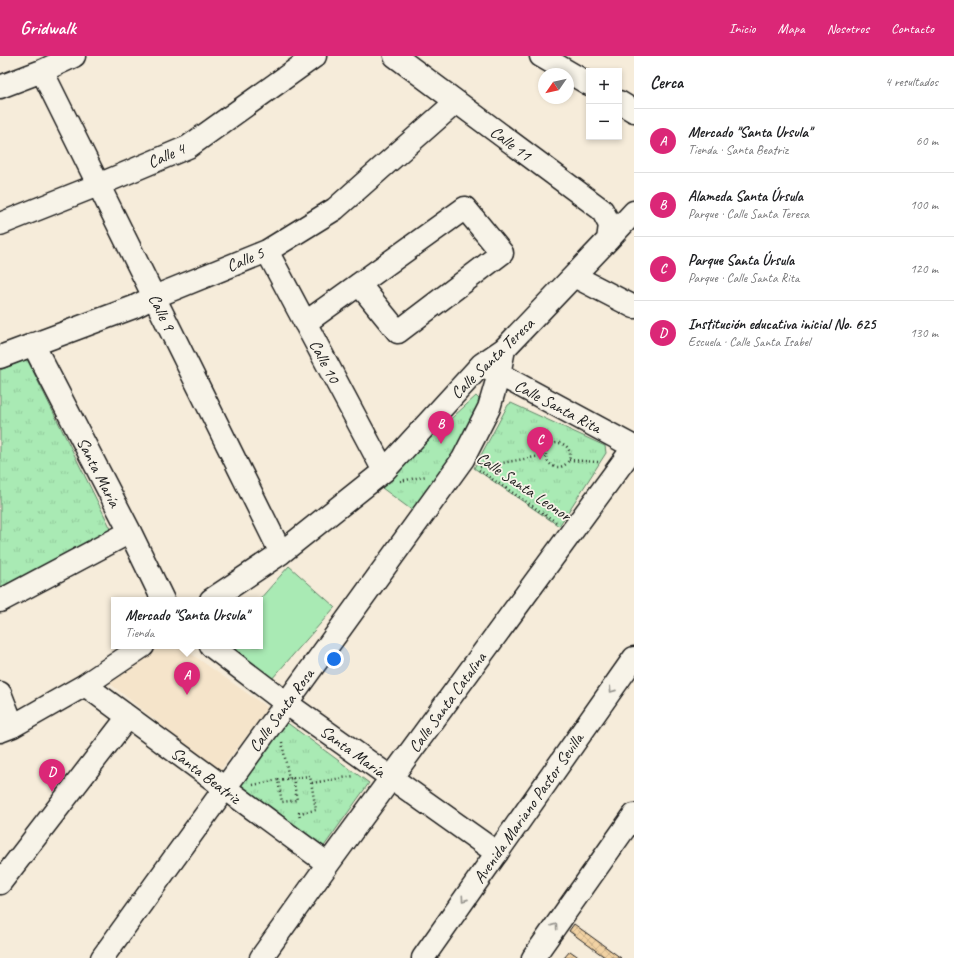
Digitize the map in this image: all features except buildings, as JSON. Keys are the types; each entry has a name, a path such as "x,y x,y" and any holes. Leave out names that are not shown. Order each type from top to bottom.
{"street":[{"path":"0,87 42,71 74,56"},
{"name":"Calle 4","path":"0,224 188,147 315,56"},
{"name":"Calle 11","path":"395,56 602,210 610,225 608,240"},
{"path":"541,56 586,82"},
{"name":"Calle 9","path":"42,71 281,553"},
{"name":"Calle 5","path":"0,357 134,307 154,297 266,251 335,209 456,102"},
{"path":"622,104 634,111"},
{"path":"305,323 359,284 465,208 502,253 398,332 359,284"},
{"name":"Calle Santa Teresa","path":"215,597 281,553 378,476 490,369 504,349 634,212"},
{"name":"Calle 10","path":"266,251 305,323 378,476"},
{"path":"574,276 634,307"},
{"name":"Santa María","path":"33,344 130,532 162,597"},
{"name":"Calle Santa Rita","path":"490,369 634,447"},
{"name":"Calle Santa Rosa","path":"102,958 463,460 489,408 490,369"},
{"name":"Calle Santa Catalina","path":"261,958 328,864 634,447"},
{"path":"0,601 130,532"},
{"path":"0,693 6,728 85,685 139,649"},
{"name":"Santa María","path":"215,649 286,703 497,853"},
{"name":"Avenida Mariano Pastor Sevilla","path":"423,958 634,658"},
{"name":"Santa Beatriz","path":"85,685 328,864"},
{"path":"0,882 128,717"},
{"path":"533,958 634,815"}],"path":[{"path":"561,443 569,450 569,460 566,464 561,466 551,464 546,456 548,449 551,445 561,443"},
{"name":"Calle Santa Leonor","path":"546,456 475,468 571,532"},
{"path":"569,460 598,462 601,458"},
{"path":"378,476 380,486 432,474"},
{"path":"281,736 289,779"},
{"path":"348,771 360,779"},
{"path":"293,778 297,800 282,802 278,780 289,779 293,778 310,776 312,783 316,810 298,813 300,820"},
{"path":"312,783 354,776"}],"shaded area":[{"path":"157,649 184,649 268,708 219,772 108,682"}],"green space":[{"path":"27,359 114,535 0,595 0,370"},
{"path":"476,396 483,403 451,458 413,511 378,485"},
{"path":"511,403 605,446 606,453 559,526 474,468 508,405"},
{"path":"289,566 335,607 271,680 236,649 263,649 263,597 262,597"},
{"path":"282,719 369,783 322,849 234,785"}],"place":[{"name":"Alameda Santa Úrsula","path":"441,444"},
{"name":"Parque Santa Úrsula","path":"540,460"},
{"name":"Mercado \"Santa Ursula\"","path":"187,695"},
{"name":"Institución educativa inicial No. 625","path":"52,792"}]}
